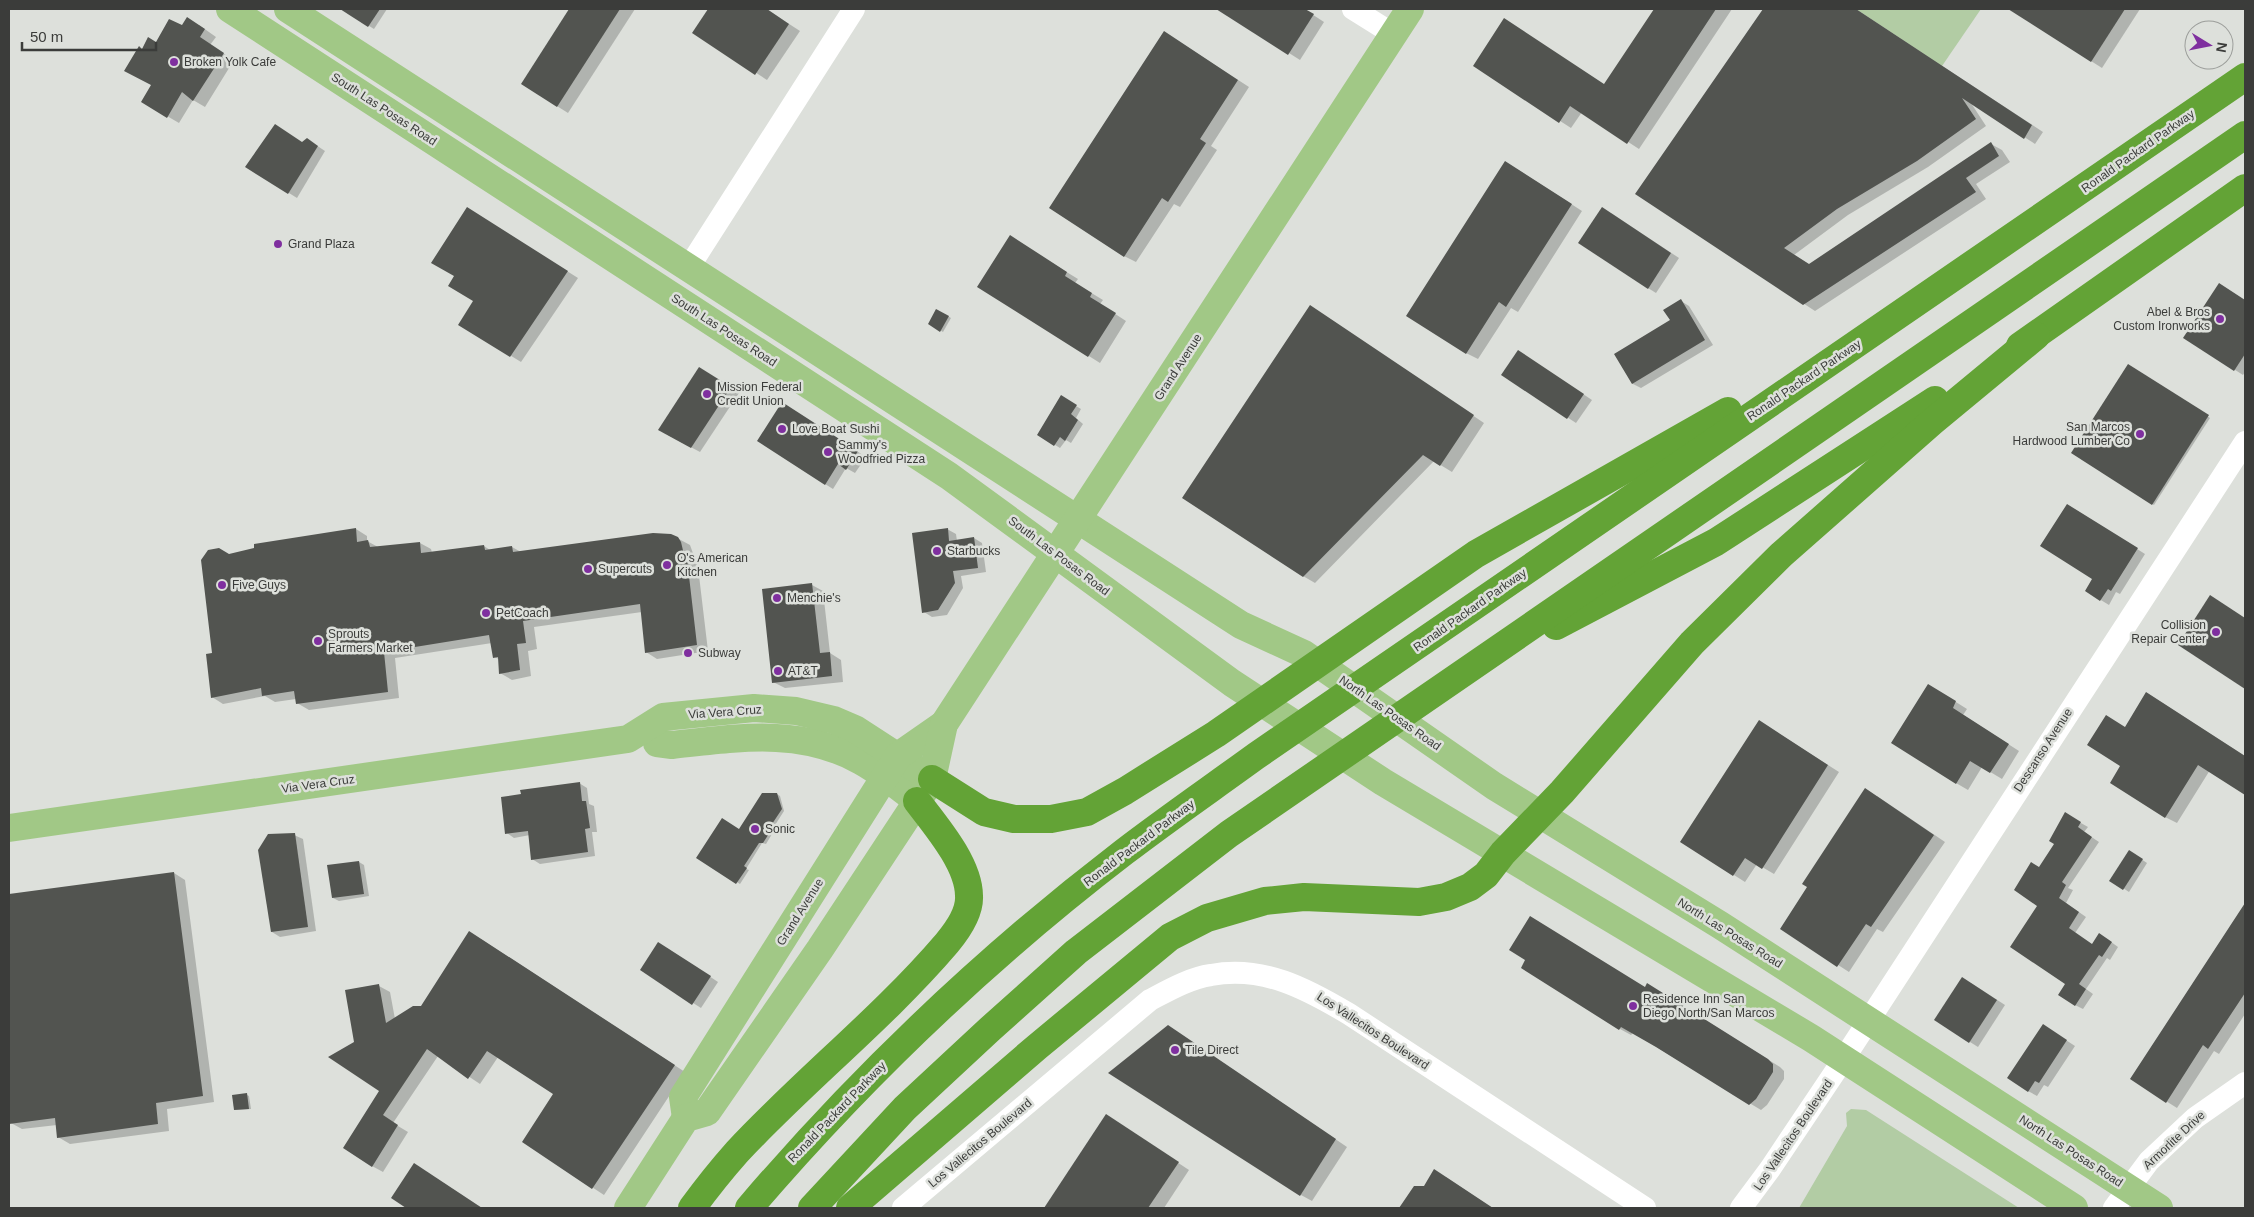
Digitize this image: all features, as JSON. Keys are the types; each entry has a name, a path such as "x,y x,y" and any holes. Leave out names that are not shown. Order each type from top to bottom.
{"highway":[{"name":"Ronald Packard Parkway","path":"749,1208 783,1168 944,1003 1032,926 1125,851 1256,756 2245,77"},
{"path":"812,1208 905,1108 1076,952 1229,834 2245,135"},
{"path":"1455,678 1716,542 2036,336 2245,188"},
{"path":"932,779 984,812 1014,819 1051,819 1087,812 1125,791 1216,734 1476,554 1676,443 1993,251"},
{"path":"850,1208 1037,1046 1170,937 1220,913 1265,901 1304,897 1419,902 1446,897 1475,883 1486,874 1503,853 1540,815 1692,643 1781,555 1918,434 2036,336"},
{"path":"692,1208 736,1153 890,1002 948,942 962,920 970,897 966,875 939,830 917,801"}],"main road":[{"name":"South Las Posas Road","path":"230,9 949,476 1232,683 1383,782 1503,853"},
{"name":"Grand Avenue","path":"944,724 932,779 820,950 707,1112 686,1118 683,1098 891,767 944,724 1410,9"},
{"path":"291,10 1079,519"},
{"name":"North Las Posas Road","path":"1079,519 1240,625 1304,654 1540,815 1720,925 1868,1021 2121,1198 2159,1208"},
{"name":"Via Vera Cruz","path":"9,828 628,740 663,717 754,708 796,711 834,720 855,729 891,767 917,801"},
{"name":"Via Vera Cruz","path":"657,743 672,745 775,736 824,745 860,761 891,767 932,779"},
{"path":"1503,853 1803,1033 2074,1208"},
{"path":"749,1052 755,1022 782,969 782,962 774,954"},
{"path":"628,1208 686,1118"}],"street":[{"path":"688,267 854,9"},
{"path":"1353,9 1393,34"},
{"path":"274,39 291,10"},
{"name":"Descanso Avenue","path":"1843,1060 2245,442"},
{"name":"Via Vera Cruz","path":"628,740 657,743"},
{"name":"Los Vallecitos Boulevard","path":"903,1208 1150,1000 1179,985 1211,974 1238,973 1279,979 1307,989 1349,1014 1645,1208"},
{"name":"Los Vallecitos Boulevard","path":"1741,1208 1770,1170 1843,1060"},
{"name":"Armorlite Drive","path":"2121,1198 2149,1161 2195,1118 2245,1083"}],"green space":[{"path":"1856,9 1981,9 1942,66"},
{"path":"1851,1109 1866,1110 2019,1208 1799,1208 1847,1126 1846,1113"}],"building":[{"path":"340,9 380,9 368,27"},
{"path":"569,9 620,9 557,107 521,84"},
{"path":"708,9 767,9 789,24 755,75 692,33"},
{"path":"1216,9 1305,9 1314,14 1288,55"},
{"path":"1654,9 1716,9 1627,144 1570,106 1559,123 1473,66 1504,18 1604,84"},
{"path":"1763,9 1856,9 2032,125 2024,139 1962,98 1976,119 1917,161 1837,209 1784,248 1809,264 1991,142 1999,156 1966,178 1976,192 1803,305 1635,194"},
{"path":"2008,9 2125,9 2091,62"},
{"name":"Broken Yolk Cafe","path":"187,17 205,29 200,37 224,53 193,101 182,92 167,118 141,102 151,85 124,71 139,46 142,49 148,37 156,42 169,19 182,25"},
{"path":"1164,31 1238,80 1200,139 1206,143 1168,202 1162,198 1124,257 1049,208"},
{"path":"275,124 302,142 307,138 318,146 288,194 245,167"},
{"path":"1505,161 1572,204 1506,307 1499,302 1466,354 1406,316"},
{"path":"467,207 568,271 510,357 458,325 473,301 448,286 454,276 431,263"},
{"path":"1602,207 1671,253 1648,289 1578,243"},
{"path":"1010,235 1067,272 1065,276 1092,293 1090,297 1116,313 1088,357 977,287"},
{"name":"Abel & Bros Custom Ironworks","path":"2219,283 2245,300 2245,354 2234,371 2183,338"},
{"path":"1681,299 1705,340 1632,384 1614,354 1670,320 1663,310"},
{"path":"1310,305 1474,415 1440,466 1423,455 1303,577 1182,498"},
{"path":"936,309 949,316 940,332 928,324"},
{"path":"1518,350 1584,394 1567,419 1501,375"},
{"name":"San Marcos Hardwood Lumber Co","path":"2128,364 2209,415 2152,505 2071,453"},
{"path":"699,367 731,387 691,448 658,430"},
{"path":"1061,395 1077,405 1071,414 1078,420 1065,441 1060,437 1054,446 1037,435"},
{"path":"782,402 858,451 846,470 838,464 825,485 757,441"},
{"path":"2067,504 2138,548 2111,591 2108,589 2100,601 2085,591 2092,579 2040,546"},
{"path":"356,528 357,542 368,540 370,547 420,542 421,553 484,545 485,550 512,546 513,552 653,533 671,534 678,537 685,559 687,559 697,645 645,653 640,604 523,621 526,643 517,644 520,670 499,674 498,657 493,658 489,635 384,652 388,692 296,704 294,691 262,696 261,688 211,698 206,654 212,653 201,560 208,550 219,548 229,554 254,548 254,544"},
{"path":"948,528 949,541 974,537 978,568 953,571 955,583 938,610 922,613 912,533"},
{"path":"812,583 820,653 830,652 832,676 772,683 762,589"},
{"name":"Collision Repair Center","path":"2210,595 2245,618 2245,689 2178,645"},
{"path":"1928,684 1956,701 1953,708 2009,744 1990,773 1970,761 1956,784 1891,743"},
{"path":"2146,692 2245,756 2245,795 2198,765 2165,818 2110,783 2120,766 2087,745 2106,715 2125,727"},
{"path":"1759,720 1828,765 1762,869 1745,858 1733,876 1680,842"},
{"path":"580,782 582,801 586,801 590,828 585,829 588,852 531,860 528,831 505,834 501,797 521,794 520,790"},
{"path":"1865,788 1934,835 1871,927 1866,924 1837,967 1780,929 1807,887 1802,884"},
{"path":"762,793 777,793 782,809 768,830 770,832 763,843 759,843 744,866 747,868 736,884 696,858 722,818 739,829"},
{"path":"2065,812 2081,822 2078,827 2092,837 2062,882 2066,885 2059,898 2079,912 2069,928 2092,944 2099,933 2112,942 2102,957 2099,955 2079,984 2086,989 2075,1006 2058,995 2065,984 2010,947 2037,906 2014,890 2031,862 2039,867 2054,844 2049,841"},
{"path":"295,833 308,927 271,932 258,850 268,834"},
{"path":"2129,850 2143,859 2123,890 2109,881"},
{"path":"359,861 364,894 332,898 327,865"},
{"path":"174,872 203,1096 156,1103 158,1124 57,1138 55,1118 9,1124 9,894"},
{"path":"2245,903 2245,993 2208,1049 2203,1045 2166,1103 2130,1079"},
{"name":"Residence Inn San Diego North/San Marcos","path":"1530,916 1645,987 1647,983 1768,1059 1773,1064 1773,1072 1756,1099 1749,1105 1656,1047 1621,1027 1619,1030 1521,968 1525,960 1509,950"},
{"path":"469,931 675,1065 592,1189 522,1142 553,1094 487,1051 468,1079 427,1049 383,1115 398,1125 372,1167 343,1148 379,1091 328,1057 354,1042 345,990 379,984 386,1023 413,1006 421,1006"},
{"path":"658,942 711,976 692,1005 640,970"},
{"path":"1962,977 1997,1000 1969,1043 1934,1020"},
{"path":"2043,1024 2067,1040 2039,1083 2035,1081 2028,1092 2007,1078"},
{"path":"1168,1025 1336,1139 1300,1196 1108,1073"},
{"path":"247,1093 249,1109 234,1110 232,1095"},
{"path":"1106,1114 1179,1162 1148,1208 1044,1208"},
{"path":"414,1163 482,1208 406,1208 391,1198"},
{"path":"1434,1169 1493,1208 1399,1208 1414,1186 1424,1186"}],"place":[{"name":"Broken Yolk Cafe","path":"174,62"},
{"name":"Grand Plaza","path":"278,244"},
{"name":"Abel & Bros Custom Ironworks","path":"2220,319"},
{"name":"Mission Federal Credit Union","path":"707,394"},
{"name":"Love Boat Sushi","path":"782,429"},
{"name":"San Marcos Hardwood Lumber Co","path":"2140,434"},
{"name":"Sammy's Woodfried Pizza","path":"828,452"},
{"name":"Starbucks","path":"937,551"},
{"name":"O's American Kitchen","path":"667,565"},
{"name":"Supercuts","path":"588,569"},
{"name":"Five Guys","path":"222,585"},
{"name":"Menchie's","path":"777,598"},
{"name":"PetCoach","path":"486,613"},
{"name":"Collision Repair Center","path":"2216,632"},
{"name":"Sprouts Farmers Market","path":"318,641"},
{"name":"Subway","path":"688,653"},
{"name":"AT&T","path":"778,671"},
{"name":"Sonic","path":"755,829"},
{"name":"Residence Inn San Diego North/San Marcos","path":"1633,1006"},
{"name":"Tile Direct","path":"1175,1050"}]}
